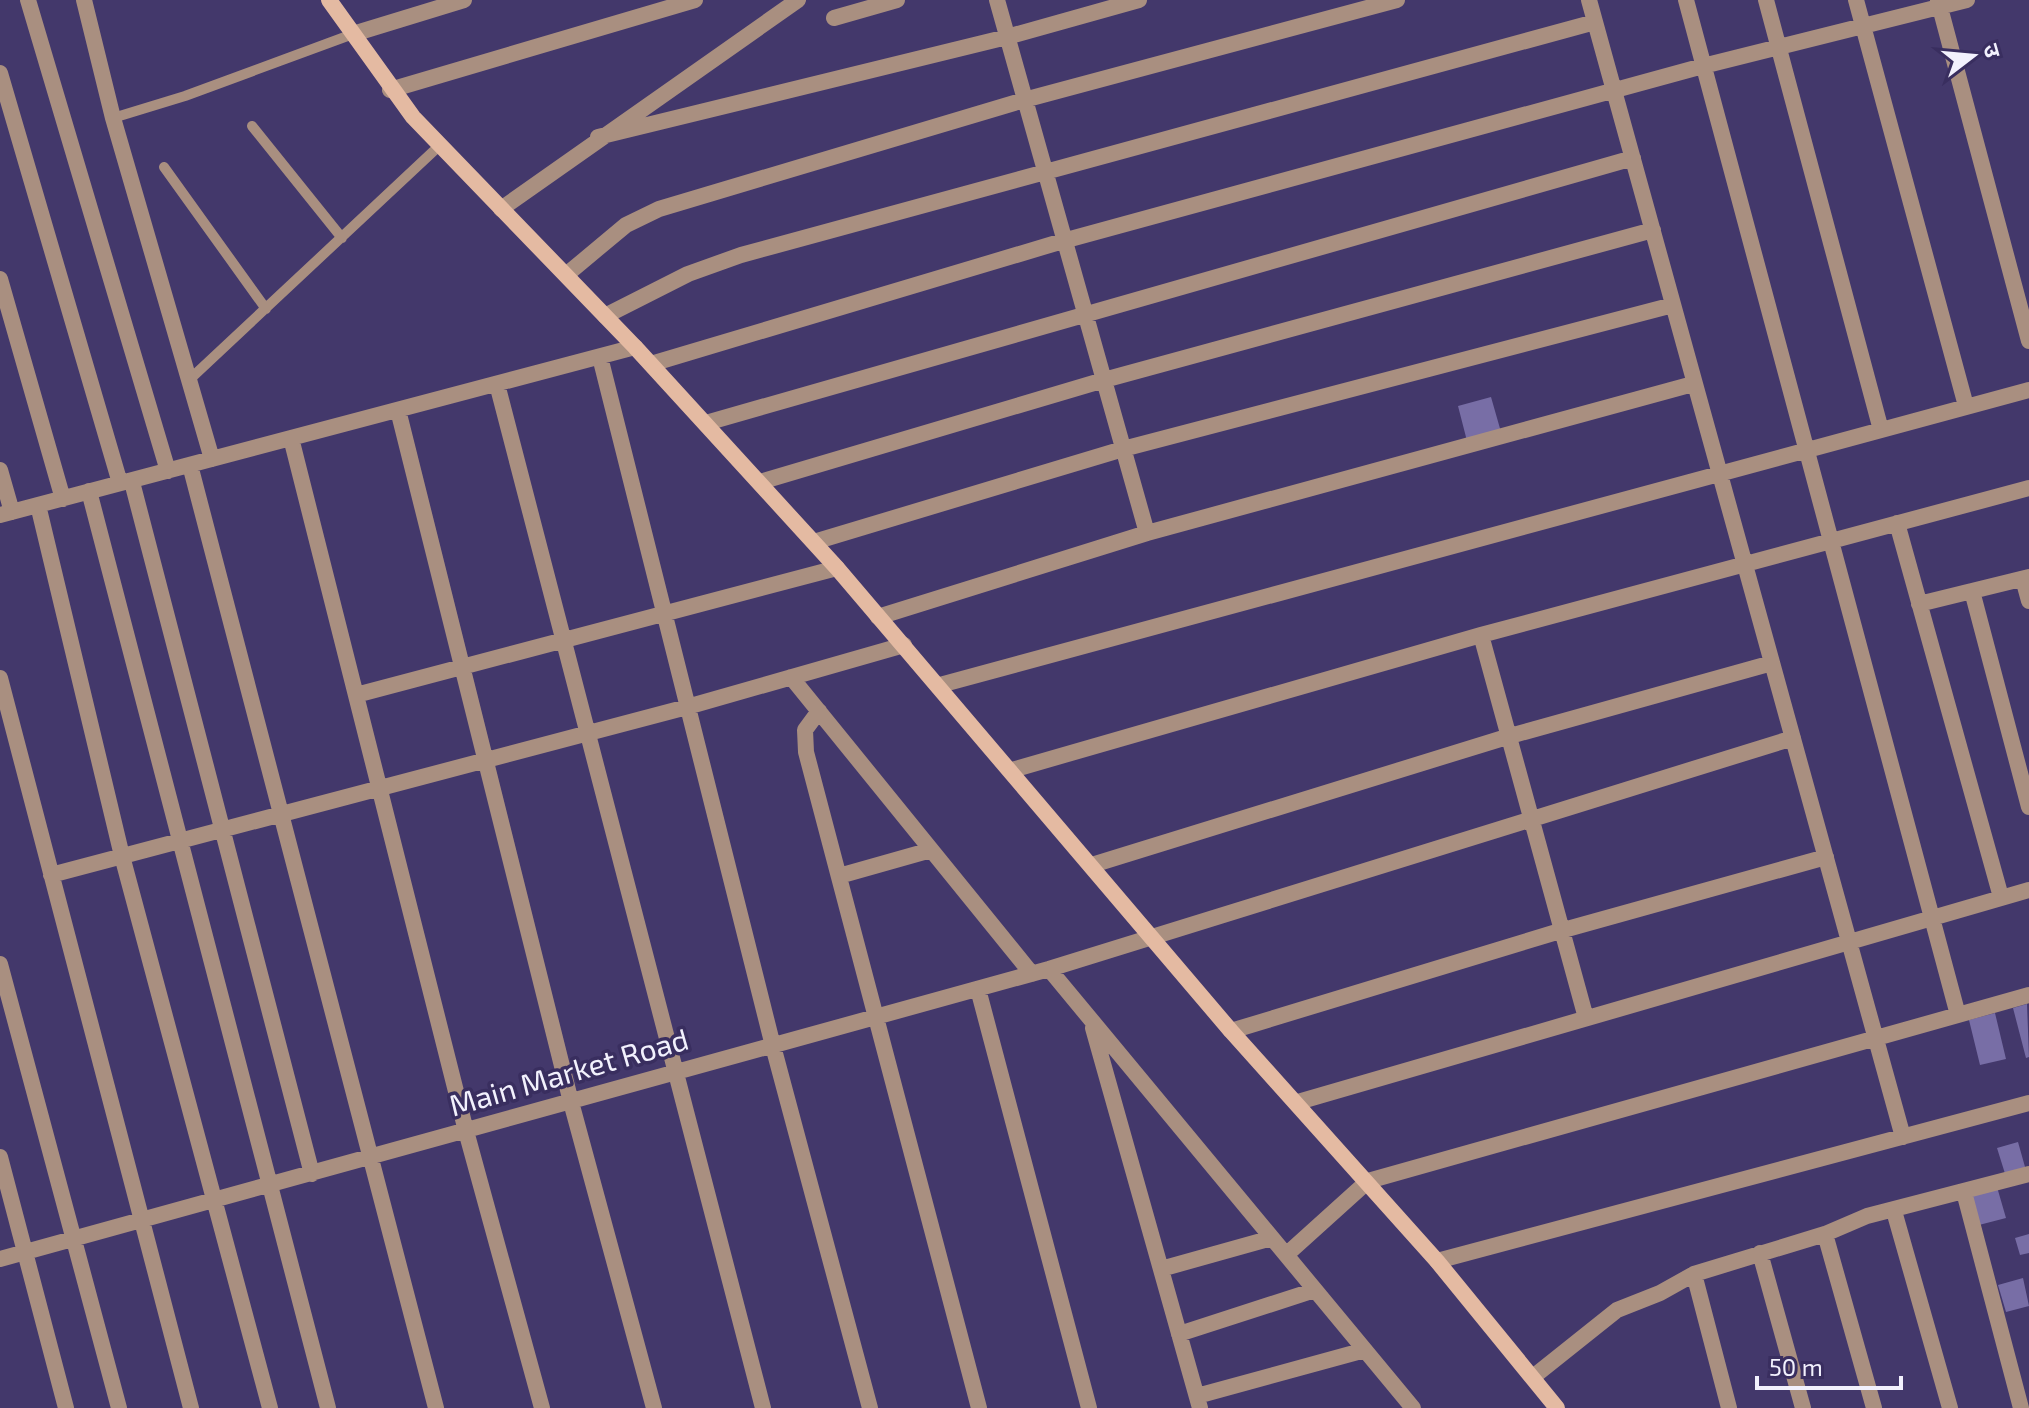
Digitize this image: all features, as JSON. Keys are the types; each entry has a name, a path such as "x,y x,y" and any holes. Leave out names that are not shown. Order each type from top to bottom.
{"street":[{"path":"28,0 168,471"},
{"path":"84,0 113,118 212,459"},
{"path":"329,0 390,90 439,146 651,364 814,542 940,685 1231,1031 1298,1102 1437,1261 1557,1408"},
{"path":"353,34 464,0"},
{"path":"390,90 695,0"},
{"path":"834,18 897,0"},
{"path":"997,0 1147,533"},
{"path":"598,137 1007,37 1101,5 1139,0"},
{"path":"566,275 626,225 659,209 1024,100 1397,0"},
{"path":"1589,0 1903,1137"},
{"path":"1686,0 1958,1015"},
{"path":"1766,0 1881,430"},
{"path":"1856,0 1966,406"},
{"path":"651,364 1063,241 1703,66 1862,28 1940,4 1967,0"},
{"path":"501,209 789,3"},
{"path":"1940,4 2029,341"},
{"path":"605,316 688,274 741,255 1595,22"},
{"path":"0,73 126,482 312,1174"},
{"path":"706,423 1633,158"},
{"path":"760,482 1104,380 1653,230"},
{"path":"0,279 63,499"},
{"path":"814,542 1123,449 1673,305"},
{"path":"0,470 6,513 635,347"},
{"path":"600,357 773,1046 870,1408"},
{"path":"497,384 763,1408"},
{"path":"878,617 1147,533 1693,384"},
{"path":"940,685 2029,390"},
{"path":"398,410 571,1102 654,1408"},
{"path":"291,438 466,1131 542,1408"},
{"path":"190,465 436,1408"},
{"path":"1012,770 1481,635 2029,488"},
{"path":"89,491 328,1408"},
{"path":"38,505 122,856 270,1408"},
{"path":"1897,523 2001,897"},
{"path":"356,695 837,568"},
{"path":"1919,604 2026,578 2029,601"},
{"path":"1972,591 2029,807"},
{"path":"1481,635 1586,1018"},
{"path":"51,875 687,707 904,645"},
{"path":"1092,865 1510,736 1772,663"},
{"path":"791,677 931,850 1041,972 1091,1021 1413,1408"},
{"path":"0,678 191,1408"},
{"path":"819,711 808,723 804,738 979,1408"},
{"name":"Main Market Road","path":"0,1259 1041,972 1793,738"},
{"path":"839,876 931,850"},
{"path":"1231,1031 1560,931 1826,857"},
{"path":"1298,1102 2029,890"},
{"path":"0,964 119,1408"},
{"path":"978,989 1089,1408"},
{"path":"1286,1255 1368,1181 2029,995"},
{"path":"1091,1021 1198,1402 1365,1350"},
{"path":"1437,1261 2029,1103"},
{"path":"0,1157 66,1408"},
{"path":"1533,1377 1617,1310 1660,1293 1694,1274 1825,1234 1867,1216 2029,1174"},
{"path":"1964,1192 2021,1408"},
{"path":"1894,1211 1950,1408"},
{"path":"1825,1234 1874,1408"},
{"path":"1161,1269 1272,1238"},
{"path":"1760,1253 1803,1408"},
{"path":"1694,1274 1729,1408"},
{"path":"1179,1334 1315,1290"}],"lane":[{"path":"113,118 230,81 353,34"},
{"path":"252,126 342,238"},
{"path":"188,381 439,146"},
{"path":"164,167 266,309"}],"building":[{"path":"1491,397 1501,432 1467,441 1458,406"},
{"path":"2027,1004 2029,1057 2026,1058 2013,1008"},
{"path":"1995,1013 2006,1059 1980,1065 1969,1020"},
{"path":"2018,1142 2027,1174 2007,1180 1997,1148"},
{"path":"1997,1187 2006,1218 1979,1225 1971,1194"},
{"path":"2029,1234 2029,1253 2020,1255 2015,1238"},
{"path":"2023,1278 2029,1306 2006,1312 1998,1285"}]}
